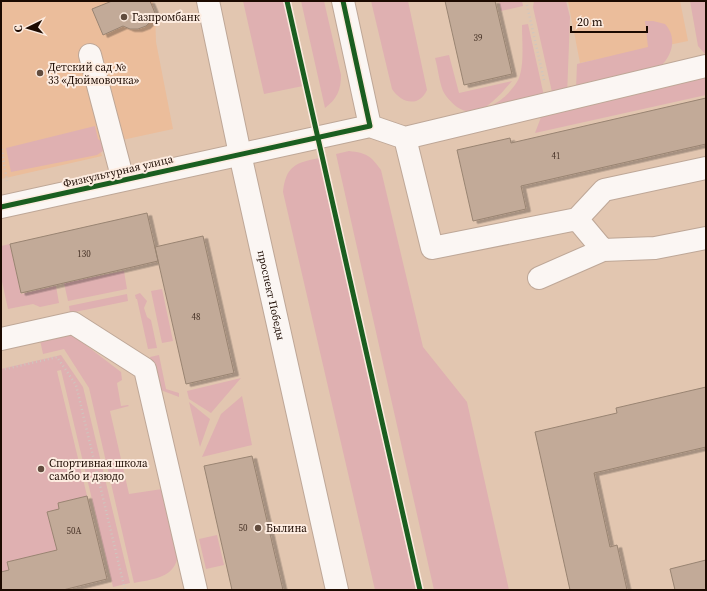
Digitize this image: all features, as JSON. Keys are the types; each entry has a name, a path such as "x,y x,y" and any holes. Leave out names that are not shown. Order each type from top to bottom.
{"main road":[{"name":"проспект Победы","path":"208,1 240,154 337,590"},
{"path":"343,1 370,126 405,138 706,66"},
{"path":"90,55 124,180"},
{"name":"Физкультурная улица","path":"1,207 370,126"},
{"path":"405,138 432,248 577,219 604,190 706,168"},
{"path":"577,219 603,250"},
{"path":"539,278 603,250 655,248 706,238"},
{"path":"1,338 73,323 145,369 196,590"}],"path":[{"path":"526,1 549,104"},
{"path":"1,145 8,183"},
{"path":"1,370 57,357 76,385 125,590"}],"shaded area":[{"path":"1,1 152,1 155,13 156,42 173,129 99,145 102,156 1,179"},
{"path":"243,1 284,1 303,86 264,94"},
{"path":"301,1 324,1 341,75 338,94 325,108"},
{"path":"371,1 408,1 427,90 424,96 415,101 410,102 400,98 392,89"},
{"path":"499,1 522,1 523,6 501,11"},
{"path":"534,1 566,1 570,17 567,96 554,101 533,7"},
{"path":"568,1 680,1 688,41 580,63"},
{"path":"690,1 706,1 706,55 698,46"},
{"path":"645,21 665,24 671,34 671,51 661,66 576,89 577,64 648,47"},
{"path":"528,24 544,96 488,108 500,101 513,88 519,78 522,57 522,25"},
{"path":"449,55 459,93 512,81 495,100 488,105 481,109 465,111 457,107 447,98 442,87 435,58"},
{"path":"706,76 706,95 535,133 543,112"},
{"path":"95,126 98,139 109,147 97,155 11,172 6,148"},
{"path":"349,151 368,156 381,170 423,347 467,402 509,590 434,590 336,154"},
{"path":"319,158 416,590 375,590 283,192 284,183 289,171 293,167"},
{"path":"10,244 21,294 56,286 59,303 40,307 33,304 8,309 1,277 1,246"},
{"path":"124,271 127,289 68,301 64,283"},
{"path":"162,289 173,341 162,343 151,291"},
{"path":"140,293 147,301 144,308 147,317 151,320 157,348 148,349 135,295"},
{"path":"127,294 128,301 70,313 69,306"},
{"path":"66,330 121,372 122,380 117,383 121,406 129,406 110,411 129,494 162,489 178,554 173,568 162,576 134,583 89,388 64,349 43,354 40,340"},
{"name":"Спортивная школа самбо и дзюдо","path":"61,355 83,387 130,583 113,587 61,370 57,371 107,579 63,590 1,590 1,369"},
{"path":"159,355 166,389 179,393 179,397 158,389 150,357"},
{"path":"241,378 211,413 189,399 187,391"},
{"path":"242,396 252,445 202,457 221,414"},
{"path":"189,402 210,419 200,447"},
{"path":"217,535 224,565 206,569 199,539"}],"building":[{"name":"Газпромбанк","path":"112,1 150,1 155,13 152,20 146,26 138,29 130,29 123,26 103,35 92,9"},
{"path":"445,1 495,1 512,74 464,85"},
{"path":"706,98 706,144 521,186 526,209 473,221 457,150 510,138 511,143"},
{"path":"147,213 158,261 21,293 10,244"},
{"path":"203,236 234,373 186,384 155,247"},
{"path":"706,387 706,447 594,473 610,547 617,545 627,590 570,590 535,432 617,413 616,408"},
{"path":"252,456 283,590 232,590 204,466"},
{"path":"87,496 107,579 63,590 1,590 1,572 9,570 7,562 57,550 47,512 59,509 58,503"},
{"path":"706,560 706,590 675,590 670,569"}],"cycle path":[{"path":"287,1 420,590"},
{"path":"1,207 370,126 343,1"}],"place":[{"name":"Газпромбанк","path":"124,17"},
{"name":"Детский сад № 33 «Дюймовочка»","path":"40,73"},
{"name":"Спортивная школа самбо и дзюдо","path":"41,469"},
{"name":"Былина","path":"258,528"}]}
